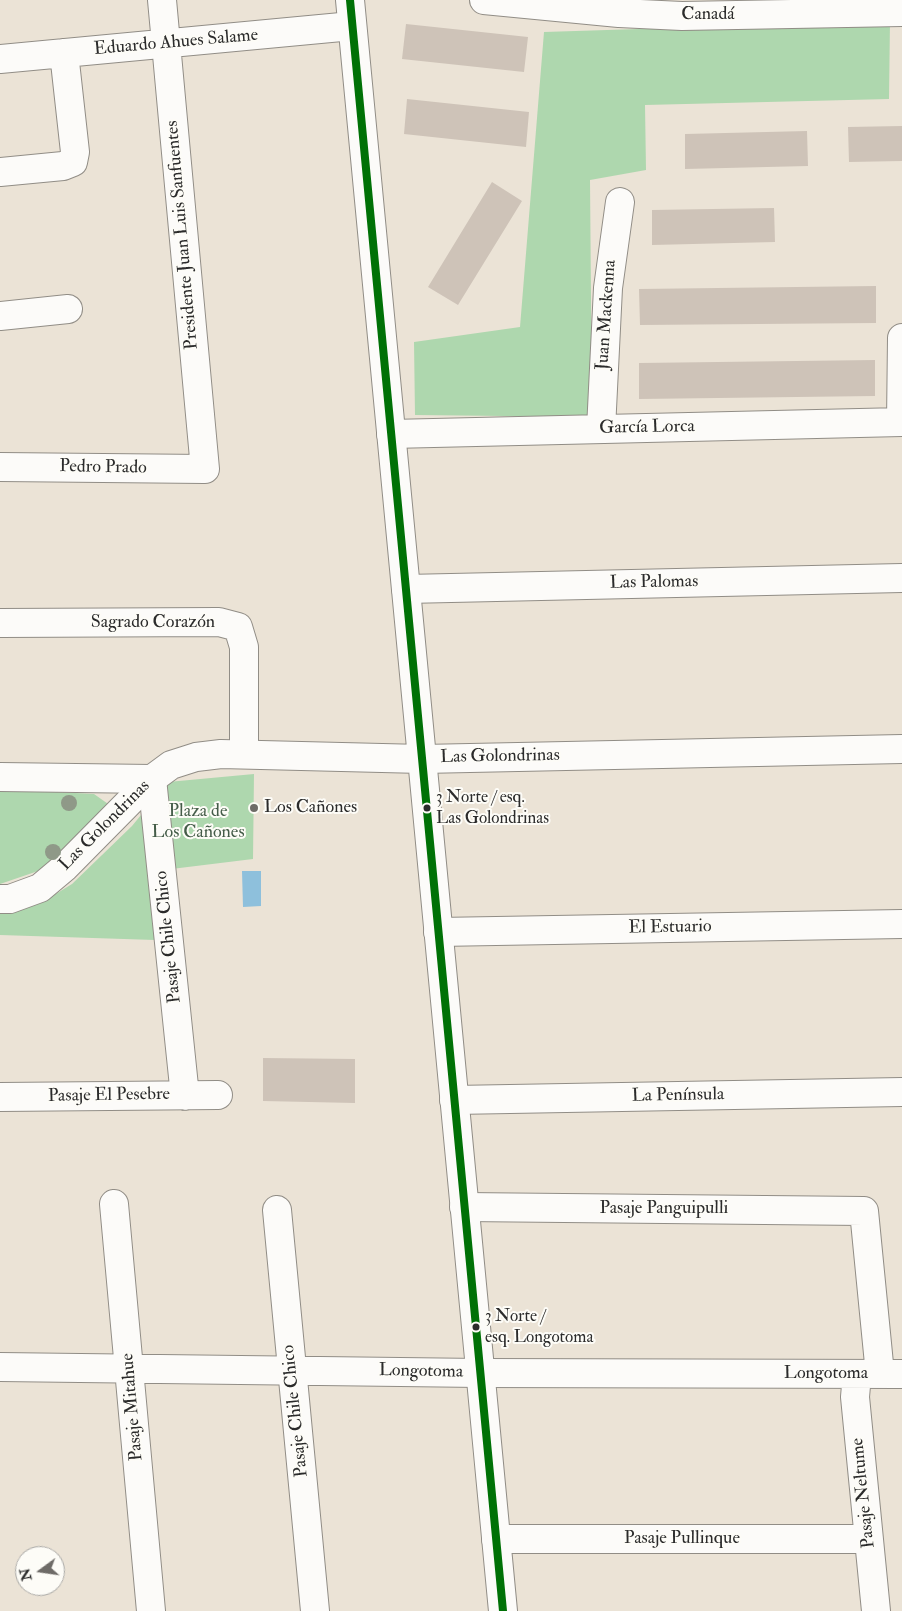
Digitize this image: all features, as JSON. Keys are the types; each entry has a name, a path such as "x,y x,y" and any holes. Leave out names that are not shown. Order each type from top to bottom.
{"street":[{"name":"Presidente Juan Luis Sanfuentes","path":"162,0 206,470"},
{"name":"Canadá","path":"484,0 559,4 664,15 750,8 902,12"},
{"name":"Eduardo Ahues Salame","path":"0,59 166,44 351,13"},
{"path":"351,13 502,1611"},
{"path":"0,172 63,166 73,162 75,152 64,53"},
{"name":"Juan Mackenna","path":"600,429 608,288 620,202"},
{"path":"0,316 68,309"},
{"path":"901,422 902,338"},
{"name":"García Lorca","path":"391,434 901,422"},
{"name":"Pedro Prado","path":"0,467 206,470"},
{"name":"Las Palomas","path":"406,589 902,578"},
{"name":"Sagrado Corazón","path":"0,623 220,622 238,627 244,647 244,754"},
{"name":"Las Golondrinas","path":"0,899 10,899 40,888 65,867 152,779 171,765 196,758 244,754 422,758 902,749"},
{"path":"0,777 152,779"},
{"name":"Pasaje Chile Chico","path":"152,779 185,1096"},
{"name":"El Estuario","path":"438,932 902,924"},
{"name":"La Península","path":"454,1100 902,1092"},
{"name":"Pasaje El Pesebre","path":"0,1097 218,1095"},
{"name":"Pasaje Mitahue","path":"114,1204 151,1611"},
{"name":"Pasaje Panguipulli","path":"464,1207 864,1211"},
{"name":"Pasaje Chile Chico","path":"277,1210 315,1611"},
{"name":"Pasaje Neltume","path":"864,1211 880,1374 855,1397 876,1611"},
{"name":"Longotoma","path":"0,1367 480,1373 880,1374"},
{"name":"Pasaje Pullinque","path":"496,1540 869,1539"}],"green space":[{"path":"890,21 889,99 645,105 646,170 590,180 592,417 415,415 414,342 520,327 544,32"},
{"name":"Plaza de Los Cañones","path":"254,774 253,859 147,872 155,940 0,935 0,913 9,913 41,903 72,884 132,826 168,782"},
{"name":"Plaza de Los Cañones","path":"0,789 94,794 111,806 41,870 0,884"}],"water":[{"path":"242,871 261,871 261,906 243,907"}],"building":[{"path":"406,24 528,37 524,72 402,59"},
{"path":"407,99 529,112 526,147 404,134"},
{"path":"902,126 902,161 849,162 848,127"},
{"path":"807,131 808,166 685,169 685,134"},
{"path":"492,182 522,201 458,305 428,287"},
{"path":"774,208 775,242 652,245 652,210"},
{"path":"876,286 876,323 640,325 639,289"},
{"path":"875,360 875,396 639,399 639,363"},
{"path":"263,1058 355,1059 355,1103 263,1101"}],"transit line":[{"path":"350,0 503,1611"}],"place":[{"name":"Los Cañones","path":"254,808"},
{"name":"3 Norte / esq. Las Golondrinas","path":"427,808"},
{"name":"3 Norte / esq. Longotoma","path":"476,1327"}]}
